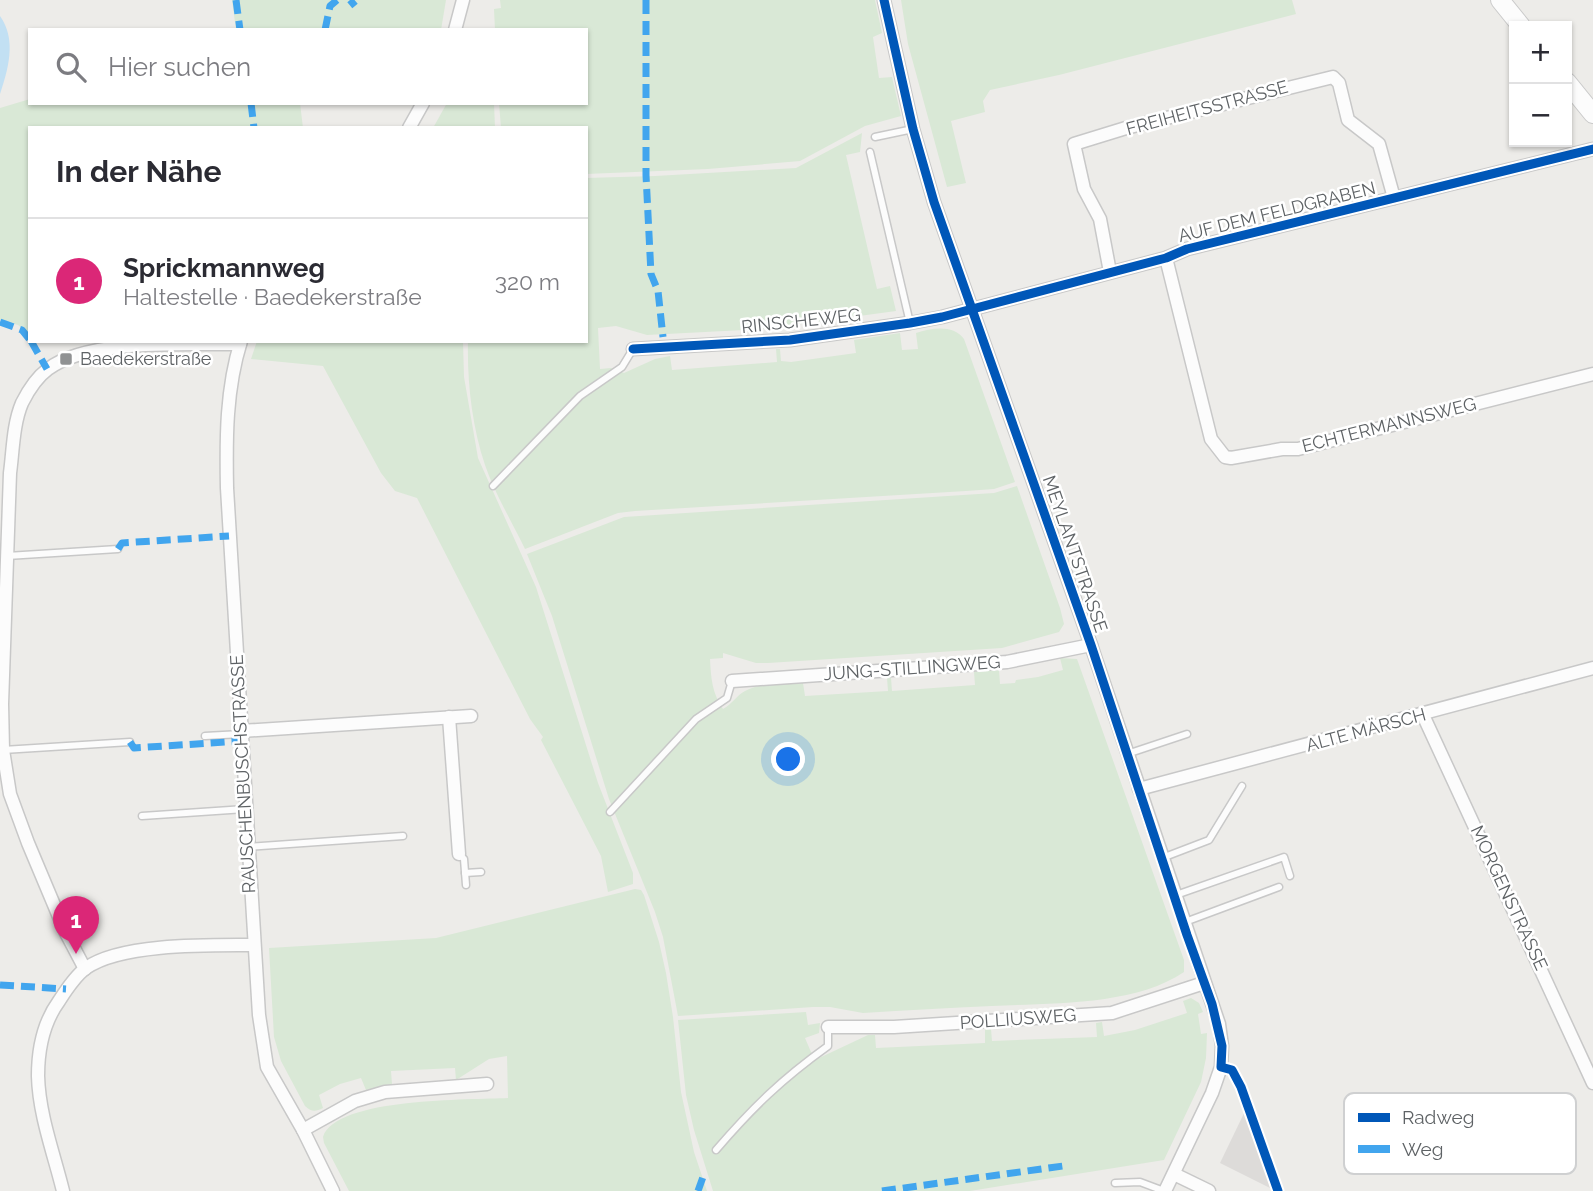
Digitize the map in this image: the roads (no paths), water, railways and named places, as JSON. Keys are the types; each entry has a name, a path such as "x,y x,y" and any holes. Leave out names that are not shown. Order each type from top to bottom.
{"main road":[{"path":"1500,0 1517,21"},
{"path":"1569,84 1593,114"}],"street":[{"path":"456,28 463,0"},
{"name":"MEYLANTSTRASSE","path":"884,0 913,129 934,202 1091,645 1219,1024 1222,1046 1220,1067 1212,1093 1165,1191"},
{"name":"FREIHEITSSTRASSE","path":"1110,272 1100,219 1084,189 1074,144 1126,128 1333,77 1339,83 1348,120 1379,144 1394,198"},
{"path":"410,126 422,105"},
{"name":"AUF DEM FELDGRABEN","path":"971,309 1166,258 1186,249 1593,149"},
{"name":"ECHTERMANNSWEG","path":"1166,258 1211,439 1224,457 1298,449 1593,374"},
{"name":"RINSCHEWEG","path":"633,349 780,341 909,323 971,309"},
{"path":"85,969 65,931 28,843 10,794 3,750 2,704 14,439 21,405 42,374 66,359 99,350 149,345 240,343"},
{"name":"RAUSCHENBUSCHSTRASSE","path":"240,343 230,387 226,444 247,847 259,1016 267,1067 303,1129 333,1191"},
{"name":"JUNG-STILLINGWEG","path":"732,681 1007,662 1091,645"},
{"name":"ALTE MÄRSCH","path":"1139,789 1593,668"},
{"name":"MORGENSTRASSE","path":"1423,715 1593,1083"},
{"path":"241,732 471,716"},
{"path":"449,717 459,855"},
{"path":"63,1191 44,1115 38,1079 38,1056 52,1010 66,989 85,969 116,956 152,949 253,945"},
{"name":"POLLIUSWEG","path":"828,1027 894,1027 1112,1013 1205,983"},
{"path":"303,1129 369,1096 385,1092 487,1084"},
{"path":"1174,1174 1209,1191"}],"lane":[{"path":"875,137 913,129"},
{"path":"870,152 909,323"},
{"path":"494,486 580,396 622,366 633,349"},
{"path":"8,556 118,549"},
{"path":"610,812 696,719 727,698 732,681"},
{"path":"205,736 241,732"},
{"path":"1127,754 1186,734"},
{"path":"3,750 130,742"},
{"path":"1162,858 1209,840 1241,786"},
{"path":"142,816 245,809"},
{"path":"247,847 403,836"},
{"path":"459,855 464,859 466,885"},
{"path":"1174,896 1284,858 1290,876"},
{"path":"465,873 481,872"},
{"path":"1183,922 1279,887"},
{"path":"716,1150 762,1098 828,1046 828,1027"},
{"path":"1220,1067 1233,1070 1278,1191"},
{"path":"1115,1183 1140,1182 1165,1191"}],"water":[{"path":"0,16 10,45 0,94"}],"place":[{"name":"Baedekerstraße","path":"66,359"},
{"name":"Sprickmannweg","path":"76,954"}]}
